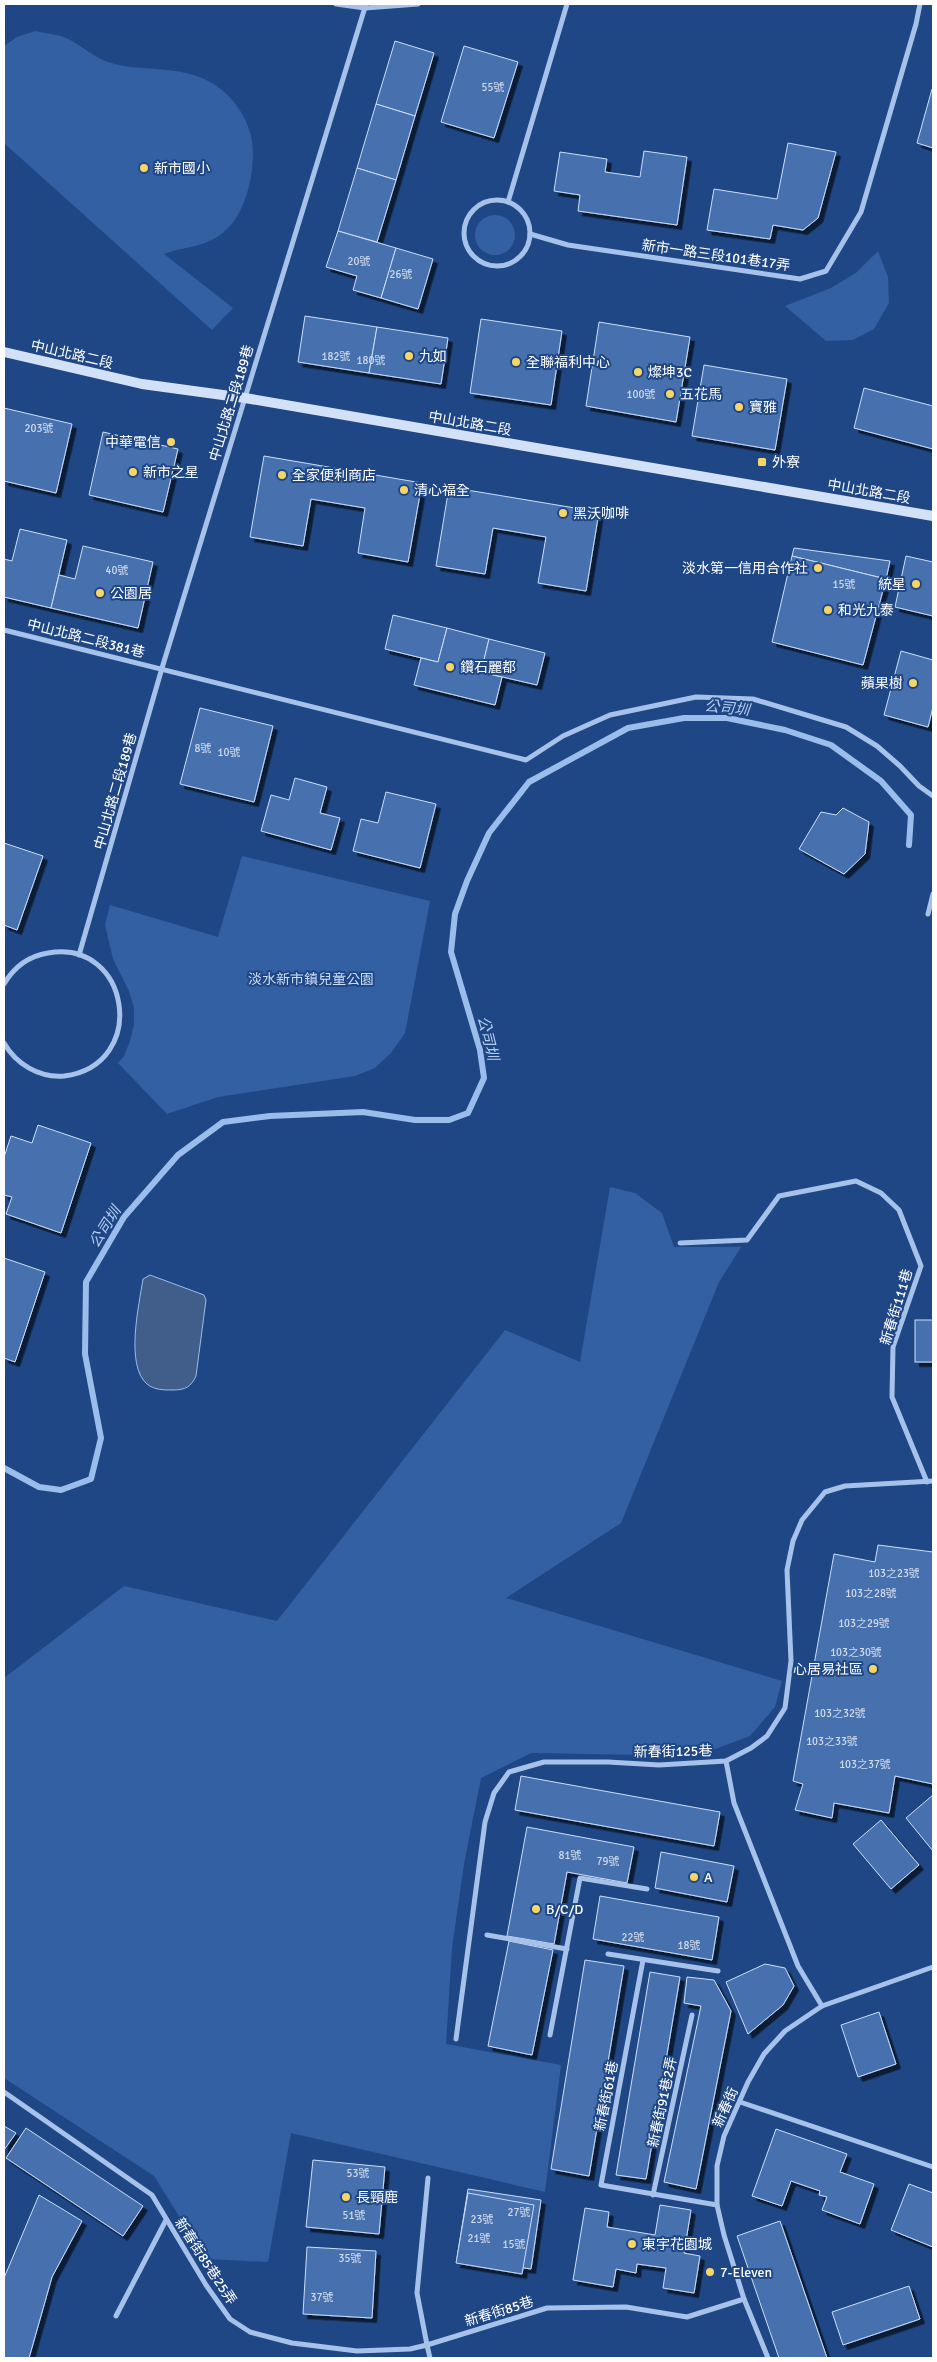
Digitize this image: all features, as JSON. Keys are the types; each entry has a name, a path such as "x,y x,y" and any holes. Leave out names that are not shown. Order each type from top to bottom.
{"street":[{"path":"336,4 365,6 418,4"},
{"path":"508,202 567,4"},
{"name":"新市一路三段101巷17弄","path":"530,234 568,245 800,279 826,271 860,212 916,24 920,4"},
{"name":"中山北路二段189巷","path":"79,954 162,668 365,6"},
{"path":"497,200 508,202 524,214 530,234 528,245 522,255 514,262 503,266 491,266 480,262 472,255 466,245 465,223 470,213 478,206 497,200"},
{"name":"中山北路二段","path":"4,352 142,384 245,398 933,516"},
{"name":"中山北路二段381巷","path":"4,630 526,760 563,736 610,715 696,697 752,699 846,727 877,746 919,786 933,796"},
{"path":"928,914 933,894"},
{"path":"4,984 18,966 37,955 58,951 79,954 97,964 110,978 119,996 121,1016 117,1035 108,1052 94,1066 76,1074 56,1076 37,1073 18,1062 4,1044"},
{"name":"新春街111巷","path":"680,1243 747,1240 778,1196 856,1181 881,1193 899,1210 920,1266 893,1347 892,1397 930,1481"},
{"name":"新春街125巷","path":"456,2039 485,1822 494,1793 509,1772 544,1762 608,1762 659,1765 726,1761 752,1748 767,1736 785,1708 791,1661 787,1570 793,1541 802,1520 813,1504 825,1492 845,1486 930,1481"},
{"path":"726,1761 734,1803 798,1966 822,2006"},
{"path":"550,2035 580,1878 647,1889"},
{"path":"487,1936 567,1949"},
{"path":"608,1954 718,1971"},
{"name":"新春街61巷","path":"643,1960 601,2185 653,2195"},
{"name":"新春街","path":"768,2358 744,2299 724,2235 717,2205 717,2166 724,2136 764,2054 785,2031 822,2006 933,1967"},
{"name":"新春街91巷2弄","path":"653,2195 692,2014"},
{"name":"新春街85巷25弄","path":"4,2092 152,2195 230,2319 250,2332 292,2343 357,2351 410,2350 427,2345"},
{"path":"740,2102 933,2167"},
{"path":"428,2178 417,2292 430,2358"},
{"path":"653,2195 717,2205"},
{"path":"116,2316 166,2220"},
{"name":"新春街85巷","path":"427,2345 547,2308 626,2307 687,2317 744,2299"}],"green space":[{"path":"35,31 61,36 108,62 133,67 184,72 196,76 216,85 230,97 241,112 251,136 253,160 249,186 240,210 227,229 212,240 197,246 164,254 233,308 212,330 4,143 4,46 17,37"},
{"path":"495,215 509,221 515,235 509,249 495,255 481,249 475,235 481,221"},
{"path":"878,251 888,277 889,303 874,329 853,340 826,341 785,306 831,288 856,273"},
{"name":"淡水新市鎮兒童公園","path":"242,856 430,901 405,1033 391,1053 375,1068 355,1076 218,1097 167,1114 118,1063 124,1056 130,1041 134,1025 134,1008 129,991 113,959 105,925 110,905 218,937"},
{"path":"610,1187 635,1193 662,1213 674,1247 741,1247 719,1282 621,1523 506,1598 782,1681 775,1707 750,1736 710,1751 644,1755 531,1753 481,1778 464,1864 452,1948 446,2044 561,2065 545,2192 291,2133 268,2262 206,2259 154,2176 4,2078 4,1678 124,1586 277,1621 505,1330 580,1362"}],"shaded area":[{"path":"150,1275 204,1295 206,1300 196,1376 190,1385 177,1390 156,1389 147,1384 140,1375 137,1363 135,1334 139,1304 143,1279"}],"building":[{"path":"395,41 434,53 415,116 376,104"},
{"path":"464,46 518,62 494,138 441,122"},
{"path":"933,90 933,148 917,143"},
{"path":"376,104 415,116 396,180 357,168"},
{"path":"788,143 836,152 818,218 803,230 773,225 770,239 707,230 714,189 777,199"},
{"path":"644,151 687,157 677,225 578,211 580,195 554,191 560,152 607,159 605,172 640,177"},
{"path":"357,168 396,180 377,242 338,231"},
{"path":"338,231 396,248 381,298 353,290 357,276 326,267"},
{"path":"396,248 433,259 418,309 381,298"},
{"path":"305,316 377,327 369,373 298,362"},
{"name":"全聯福利中心","path":"481,319 562,331 551,405 470,393"},
{"name":"燦坤3C","path":"599,322 690,337 676,422 586,406"},
{"name":"九如","path":"377,327 448,338 441,384 369,373"},
{"name":"寶雅","path":"704,365 787,379 775,450 692,436"},
{"path":"864,388 933,406 933,449 854,428"},
{"path":"4,408 72,424 56,493 4,481"},
{"name":"新市之星","path":"103,432 178,449 163,512 89,495"},
{"path":"264,456 422,483 408,562 358,553 365,508 311,499 303,546 250,537"},
{"path":"449,487 599,512 586,591 538,583 546,537 493,528 485,574 436,566"},
{"path":"20,529 67,540 51,608 4,597 4,559 12,561"},
{"name":"公園居","path":"83,546 153,562 138,628 51,608 59,575 75,579"},
{"path":"794,548 890,561 886,579 792,556"},
{"name":"和光九泰","path":"792,556 886,579 863,665 772,642"},
{"name":"統星","path":"906,556 933,562 933,616 895,607"},
{"name":"鑽石麗都","path":"393,615 447,628 438,662 385,649"},
{"name":"鑽石麗都","path":"447,628 489,639 481,672 502,677 495,705 414,685 421,658 438,662"},
{"name":"鑽石麗都","path":"489,639 545,653 537,685 481,672"},
{"name":"蘋果樹","path":"901,651 933,660 933,707 928,727 884,715"},
{"path":"200,708 273,726 254,802 180,784"},
{"path":"295,778 327,787 320,813 340,818 331,850 261,831 271,795 289,800"},
{"path":"386,792 436,804 420,868 353,851 361,819 378,823"},
{"path":"843,808 869,822 865,854 844,874 799,849 821,812 836,815"},
{"path":"4,843 43,856 17,930 4,925"},
{"path":"38,1125 91,1143 61,1233 6,1214 12,1197 4,1195 4,1157 11,1136 32,1143"},
{"path":"4,1258 45,1272 15,1362 4,1358"},
{"path":"915,1320 933,1320 933,1362 915,1362"},
{"name":"心居易社區","path":"878,1545 933,1552 933,1784 895,1776 889,1813 834,1803 832,1818 795,1810 803,1784 793,1781 834,1554 875,1562"},
{"path":"521,1776 720,1812 714,1846 515,1810"},
{"path":"933,1795 933,1851 906,1818"},
{"path":"881,1820 919,1865 891,1889 853,1844"},
{"name":"B/C/D","path":"527,1827 634,1847 627,1883 567,1872 554,1944 507,1936"},
{"name":"A","path":"661,1852 734,1866 727,1902 655,1888"},
{"path":"600,1896 719,1917 712,1960 593,1939"},
{"path":"509,1941 553,1950 532,2055 488,2046"},
{"path":"585,1960 624,1966 589,2176 551,2169"},
{"path":"765,1964 785,1968 794,1986 783,2005 748,2034 726,1982"},
{"path":"650,1972 680,1977 646,2179 616,2175"},
{"path":"687,1977 714,1980 731,2011 696,2189 664,2182 701,2006 684,2003"},
{"path":"879,2012 896,2064 858,2077 841,2025"},
{"path":"4,2126 16,2133 4,2150"},
{"path":"26,2128 143,2206 123,2236 6,2158"},
{"path":"776,2129 847,2154 840,2172 874,2184 860,2224 822,2210 827,2197 819,2195 820,2191 791,2181 782,2206 752,2196"},
{"name":"長頸鹿","path":"313,2160 385,2167 379,2234 306,2227"},
{"path":"909,2184 933,2193 933,2247 891,2230"},
{"path":"468,2189 541,2200 531,2269 457,2258"},
{"path":"468,2193 534,2205 522,2274 456,2263"},
{"path":"39,2195 82,2221 52,2277 29,2358 4,2358 4,2278"},
{"name":"東宇花園城","path":"660,2205 691,2210 684,2253 700,2256 694,2293 663,2288 666,2268 637,2264 636,2273 616,2269 613,2287 573,2280 585,2208 609,2212 607,2227 655,2235"},
{"path":"780,2221 827,2358 779,2358 737,2236"},
{"path":"307,2247 376,2251 372,2318 303,2314"},
{"path":"909,2286 920,2319 843,2345 832,2312"}],"waterway":[{"name":"公司圳","path":"4,1468 39,1487 61,1490 91,1479 101,1438 85,1354 86,1282 124,1217 178,1155 223,1122 270,1116 363,1112 415,1120 449,1120 468,1113 484,1078 480,1050 451,952 455,914 467,881 489,833 529,782 628,728 684,718 727,718 785,730 831,745 881,781 911,815 909,845"}],"place":[{"name":"新市國小","path":"144,168"},
{"name":"九如","path":"409,356"},
{"name":"全聯福利中心","path":"516,362"},
{"name":"燦坤3C","path":"638,372"},
{"name":"五花馬","path":"670,394"},
{"name":"寶雅","path":"739,407"},
{"name":"中華電信","path":"171,442"},
{"name":"外寮","path":"762,462"},
{"name":"新市之星","path":"133,472"},
{"name":"全家便利商店","path":"282,475"},
{"name":"清心福全","path":"404,490"},
{"name":"黑沃咖啡","path":"563,513"},
{"name":"淡水第一信用合作社","path":"818,568"},
{"name":"統星","path":"916,584"},
{"name":"公園居","path":"100,593"},
{"name":"和光九泰","path":"828,610"},
{"name":"鑽石麗都","path":"450,667"},
{"name":"蘋果樹","path":"913,683"},
{"name":"心居易社區","path":"873,1669"},
{"name":"A","path":"694,1877"},
{"name":"B/C/D","path":"536,1909"},
{"name":"長頸鹿","path":"346,2197"},
{"name":"東宇花園城","path":"632,2244"},
{"name":"7-Eleven","path":"710,2272"}]}
